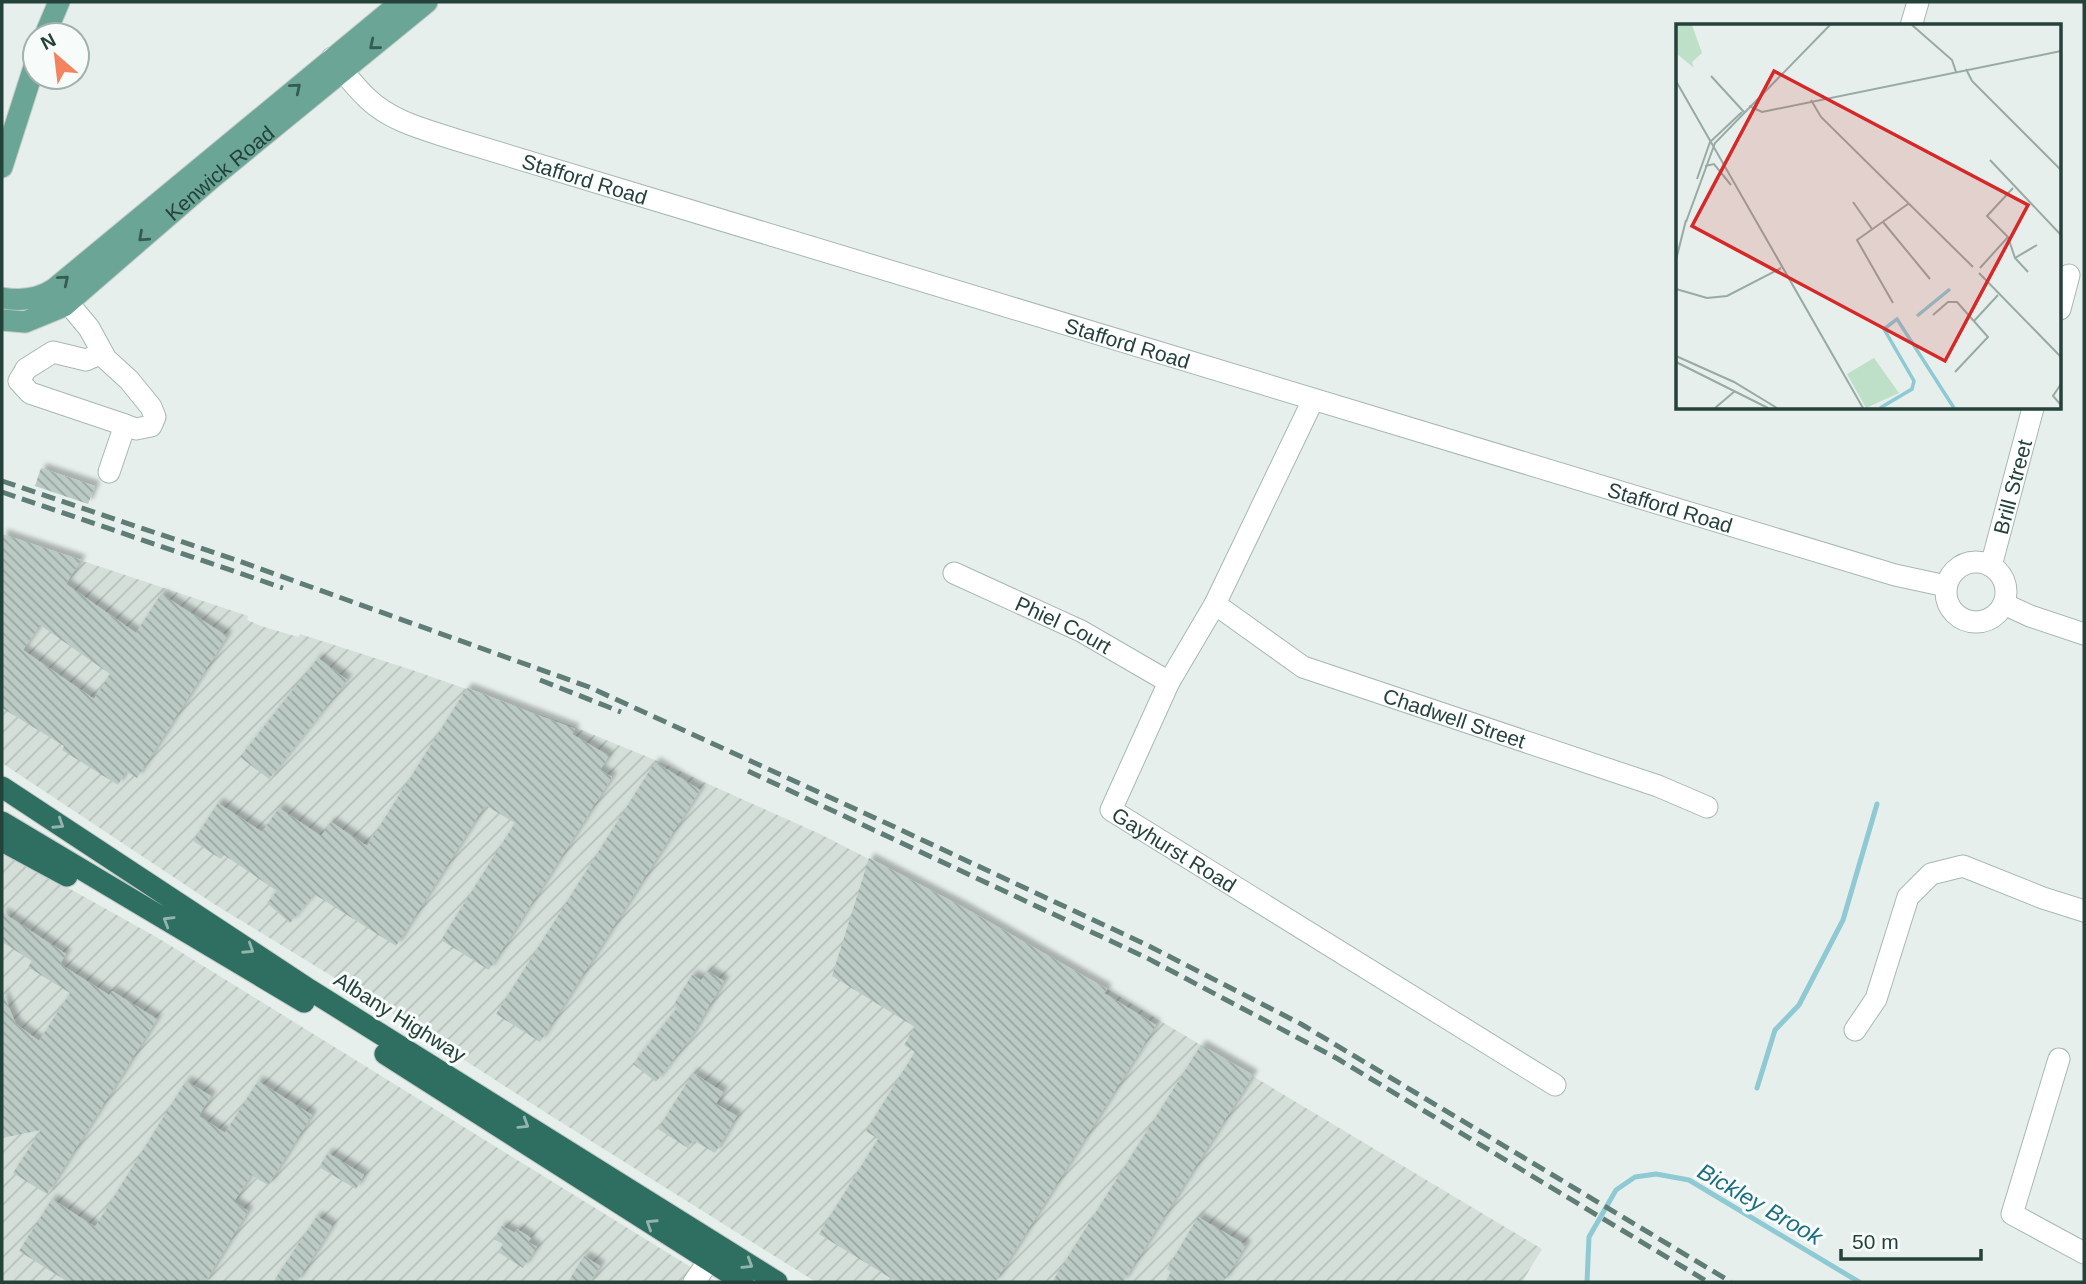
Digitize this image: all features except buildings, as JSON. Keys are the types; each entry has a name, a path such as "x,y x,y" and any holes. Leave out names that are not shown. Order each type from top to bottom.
{"highway":[{"name":"Albany Highway","path":"2,787 714,1254 743,1282"},
{"name":"Albany Highway","path":"2,822 303,1002 714,1254 777,1282"},
{"path":"2,841 65,876 110,886"}],"main road":[{"path":"51,21 59,2"},
{"name":"Kenwick Road","path":"2,320 25,322 51,313 68,303 213,177 338,64 401,2"},
{"name":"Kenwick Road","path":"2,298 23,300 47,295 338,64 427,2"},
{"path":"2,167 26,91"}],"street":[{"path":"1911,24 1918,2"},
{"name":"Stafford Road","path":"338,64 370,101 409,124 1895,575 1946,586"},
{"path":"2062,303 2071,277"},
{"path":"68,303 89,328 102,353 129,380 154,412 153,422 147,428 136,429 30,393 19,381 22,373 53,352 86,360 102,353"},
{"name":"Gayhurst Road","path":"1314,400 1215,604 1169,682 1111,810 1555,1086"},
{"name":"Brill Street","path":"1991,566 2032,410"},
{"path":"109,472 125,425"},
{"path":"1975,562 1991,566 1999,572 2007,594 2004,604 1992,618 1972,623 1962,620 1952,612 1947,602 1946,586 1953,572 1964,564 1975,562"},
{"name":"Phiel Court","path":"954,573 1081,631 1169,682"},
{"name":"Chadwell Street","path":"1215,604 1303,667 1658,786 1707,807"},
{"path":"2004,604 2030,616 2084,634"},
{"path":"1855,1030 1876,999 1908,897 1931,874 1963,866 2084,911"},
{"path":"2059,1059 2012,1214 2084,1253"},
{"path":"694,1282 714,1254"}],"shaded area":[{"path":"2,534 248,616 247,620 261,626 298,637 300,634 412,670 572,726 820,834 961,906 1107,989 1542,1249 1522,1282 816,1282 384,1008 214,904 2,763"},
{"path":"2,851 158,938 715,1282 2,1282"}],"waterway":[{"path":"1757,1088 1775,1030 1799,1005 1843,920 1877,804"},
{"name":"Bickley Brook","path":"1587,1282 1589,1237 1616,1190 1635,1177 1656,1174 1689,1180 1859,1282"}],"railway":[{"path":"2,481 236,560 589,687 886,823 1147,945 1301,1024 1731,1282"},
{"path":"2,492 283,588"},
{"path":"540,680 621,712"},
{"path":"748,771 1147,958 1338,1059 1708,1282"}]}
